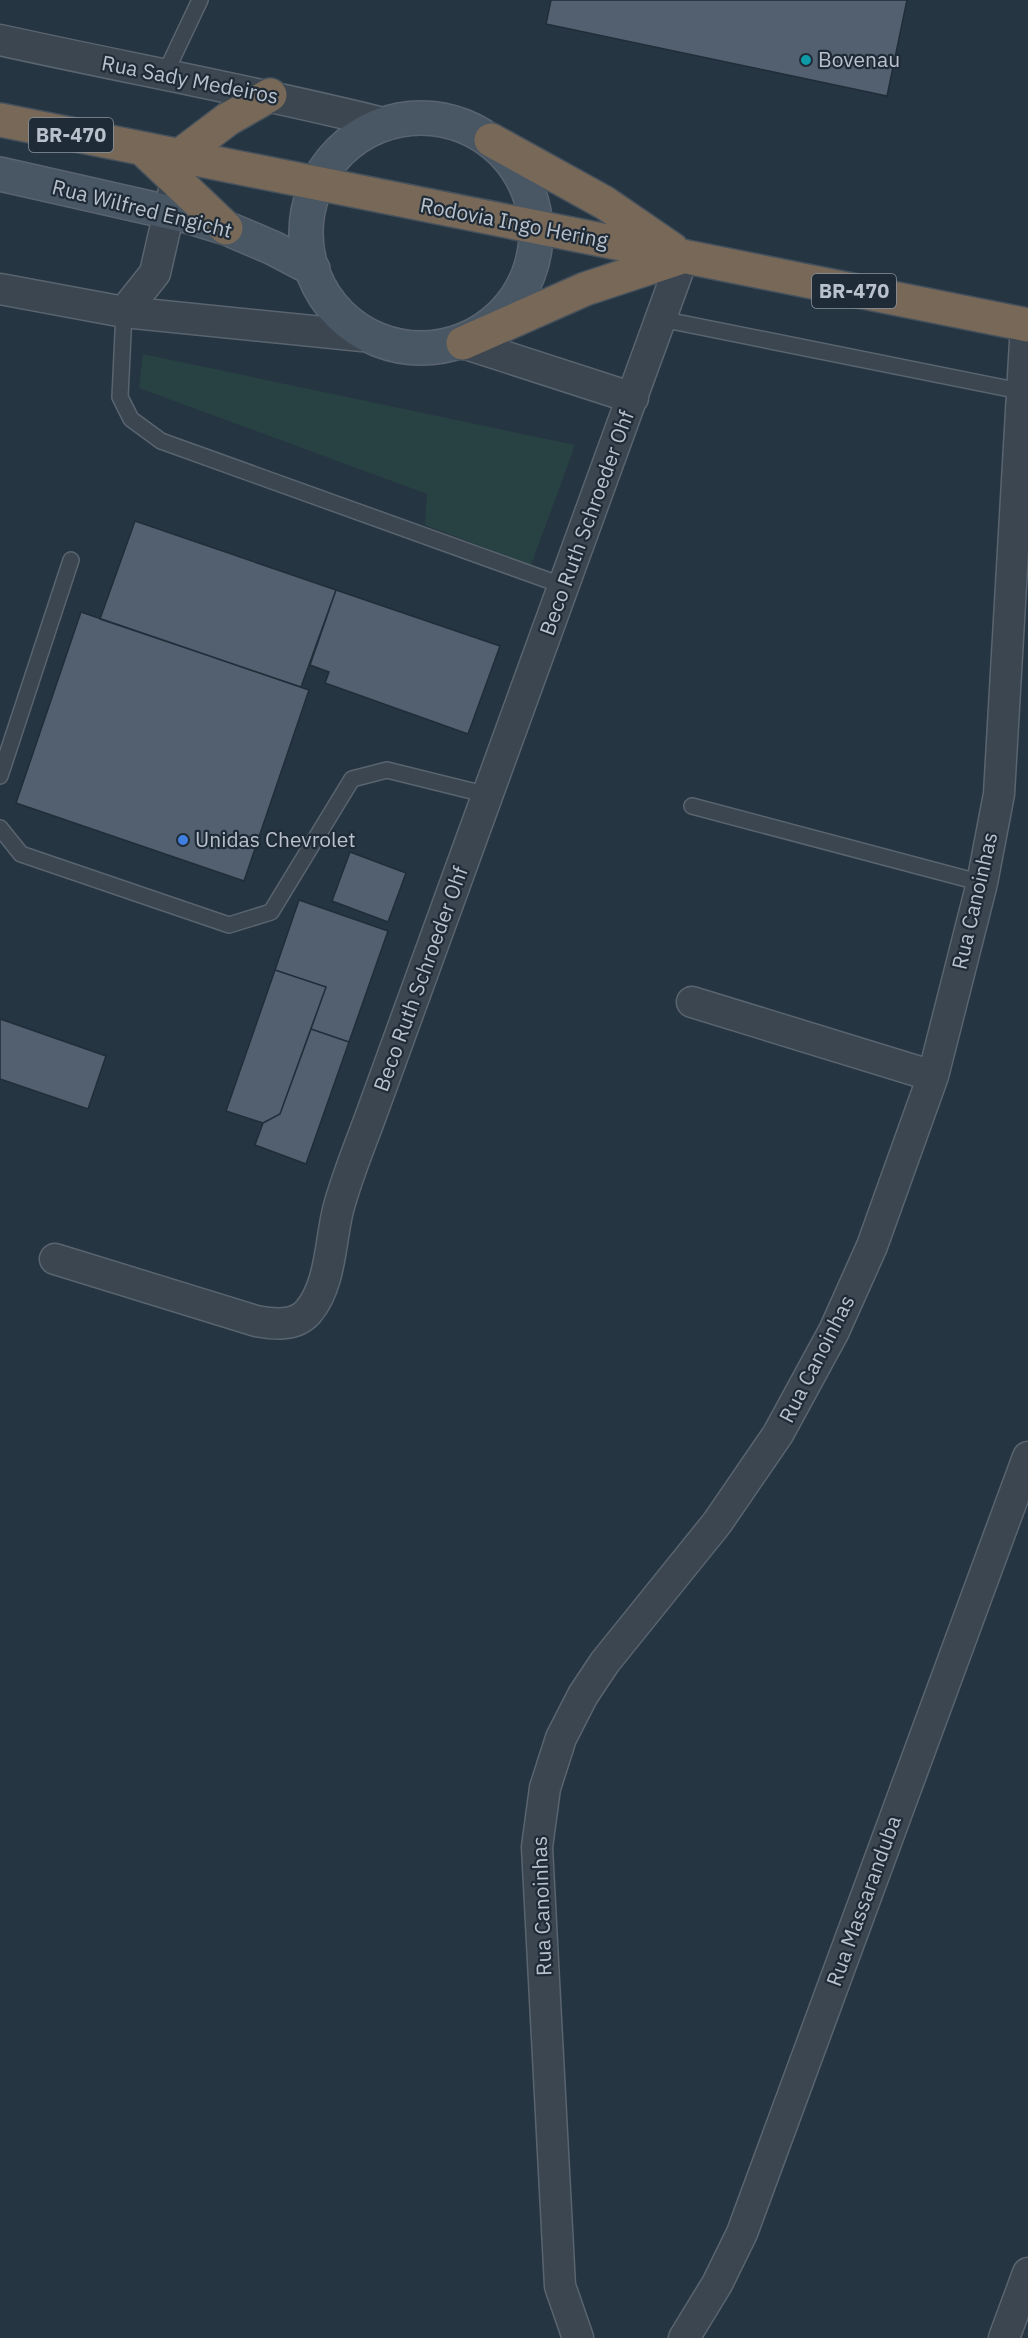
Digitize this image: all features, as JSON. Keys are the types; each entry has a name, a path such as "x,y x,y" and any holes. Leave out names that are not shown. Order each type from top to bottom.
{"highway":[{"path":"226,228 178,168 228,119 270,95"},
{"name":"BR-470","path":"0,120 142,149 178,168"},
{"path":"491,140 605,203 683,257"},
{"name":"Rodovia Ingo Hering","path":"178,168 312,183 1027,325"},
{"path":"463,343 585,289 683,257"}],"street":[{"name":"Rua Sady Medeiros","path":"0,40 165,76 270,95 380,122"},
{"path":"0,289 124,312 362,336 411,351 463,343 504,316 530,275 537,228 523,178 491,140 438,117 380,122 340,146 312,183 306,220 313,268 337,311 362,336"},
{"path":"124,312 155,273 178,168"},
{"name":"Rua Wilfred Engicht","path":"0,174 169,212 226,228 313,268"},
{"name":"Beco Ruth Schroeder Ohf","path":"55,1259 256,1321 285,1323 295,1321 308,1312 320,1292 328,1265 338,1209 366,1128 683,257"},
{"name":"Rua Canoinhas","path":"578,2338 560,2286 537,1847 545,1788 561,1738 583,1695 605,1662 717,1523 778,1434 834,1331 872,1246 933,1076 982,883 999,794 1025,392 1027,325"},
{"path":"463,343 633,398"},
{"path":"692,1002 933,1076"},
{"name":"Rua Massaranduba","path":"684,2338 717,2284 742,2233 1028,1457"},
{"path":"1004,2338 1028,2273"}],"lane":[{"path":"165,76 200,0"},
{"path":"124,312 120,397 131,419 161,441 564,586"},
{"path":"661,319 1025,392"},
{"path":"0,776 71,560"},
{"path":"0,828 21,854 229,926 271,912 352,778 387,770 488,795"},
{"path":"692,806 982,883"}],"green space":[{"path":"143,354 575,445 531,565 425,525 427,494 139,388"}],"building":[{"name":"Bovenau","path":"551,0 907,0 887,96 546,24"},
{"path":"135,521 336,590 301,687 100,619"},
{"path":"336,590 500,646 468,734 325,683 329,672 310,665"},
{"path":"81,612 309,690 244,881 16,803"},
{"path":"350,852 406,873 388,922 332,901"},
{"path":"299,900 388,931 349,1042 311,1029 326,987 275,970"},
{"path":"275,970 326,987 280,1114 263,1123 226,1111"},
{"path":"0,1019 106,1056 88,1109 0,1079"},
{"path":"311,1029 349,1042 306,1164 255,1145 263,1123 280,1114"}],"place":[{"name":"Bovenau","path":"806,60"},
{"name":"Unidas Chevrolet","path":"183,840"}]}
